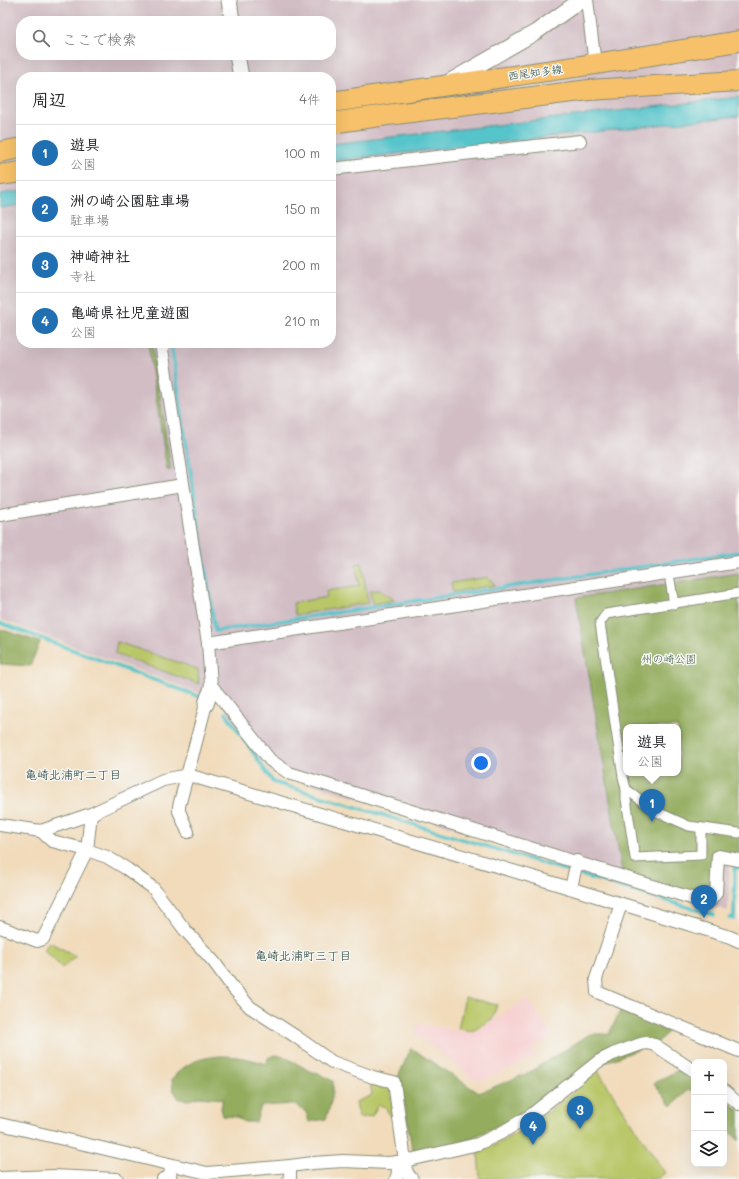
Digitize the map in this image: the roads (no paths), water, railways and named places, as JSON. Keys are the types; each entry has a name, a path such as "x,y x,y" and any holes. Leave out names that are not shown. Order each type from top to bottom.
{"main road":[{"name":"西尾知多線","path":"336,101 595,64 739,41"},
{"path":"674,52 687,56 739,54"},
{"path":"336,122 589,90 739,81"},
{"path":"0,152 16,149"},
{"path":"0,175 16,173"}],"street":[{"path":"229,0 231,16"},
{"path":"442,85 536,32 581,0"},
{"path":"587,0 595,64"},
{"path":"239,60 240,72"},
{"path":"336,169 580,141"},
{"path":"163,348 208,643 209,695 179,811 188,832"},
{"path":"0,515 183,485"},
{"path":"208,643 739,562"},
{"path":"670,580 674,604"},
{"path":"701,828 701,855 635,858 600,623 606,614 739,594"},
{"path":"209,695 270,760 289,773 576,866 702,901 707,901 714,898 716,893 718,856 739,860"},
{"path":"0,828 41,831 91,814 163,780 188,775 571,888 739,941"},
{"path":"626,790 655,811 689,826 719,834 739,833"},
{"path":"0,927 37,941 41,941 43,939 87,850 91,814"},
{"path":"41,831 52,841 107,857 153,888 185,930 214,962 233,988 250,1007 332,1062 373,1077 394,1082 401,1161 396,1179"},
{"path":"571,888 576,866"},
{"path":"621,904 596,979 597,992 739,1051"},
{"path":"0,1124 117,1151 211,1176 313,1163 343,1161 401,1161 478,1144 501,1133 531,1116 600,1061 613,1054 641,1044 646,1043 655,1045 691,1069"},
{"path":"727,1094 739,1104"},
{"path":"401,1161 408,1175 412,1179"},
{"path":"163,1179 170,1178 171,1165"},
{"path":"289,1179 290,1166"},
{"path":"0,1178 117,1179"}],"water":[{"path":"739,97 739,116 336,160 336,143"},
{"path":"16,192 16,206 0,208 0,194"}],"waterway":[{"path":"172,348 215,631 739,552"},
{"path":"0,623 203,698"},
{"path":"226,713 273,782 714,915"},
{"path":"730,918 734,919 735,867 739,868"}],"place":[{"name":"遊具","path":"652,822"},
{"name":"洲の崎公園駐車場","path":"704,918"},
{"name":"神崎神社","path":"580,1129"},
{"name":"亀崎県社児童遊園","path":"533,1145"}],"district":[{"name":"亀崎北浦町二丁目","path":"73,774"},
{"name":"亀崎北浦町三丁目","path":"303,955"}],"park label":[{"name":"州の崎公園","path":"669,658"}]}
